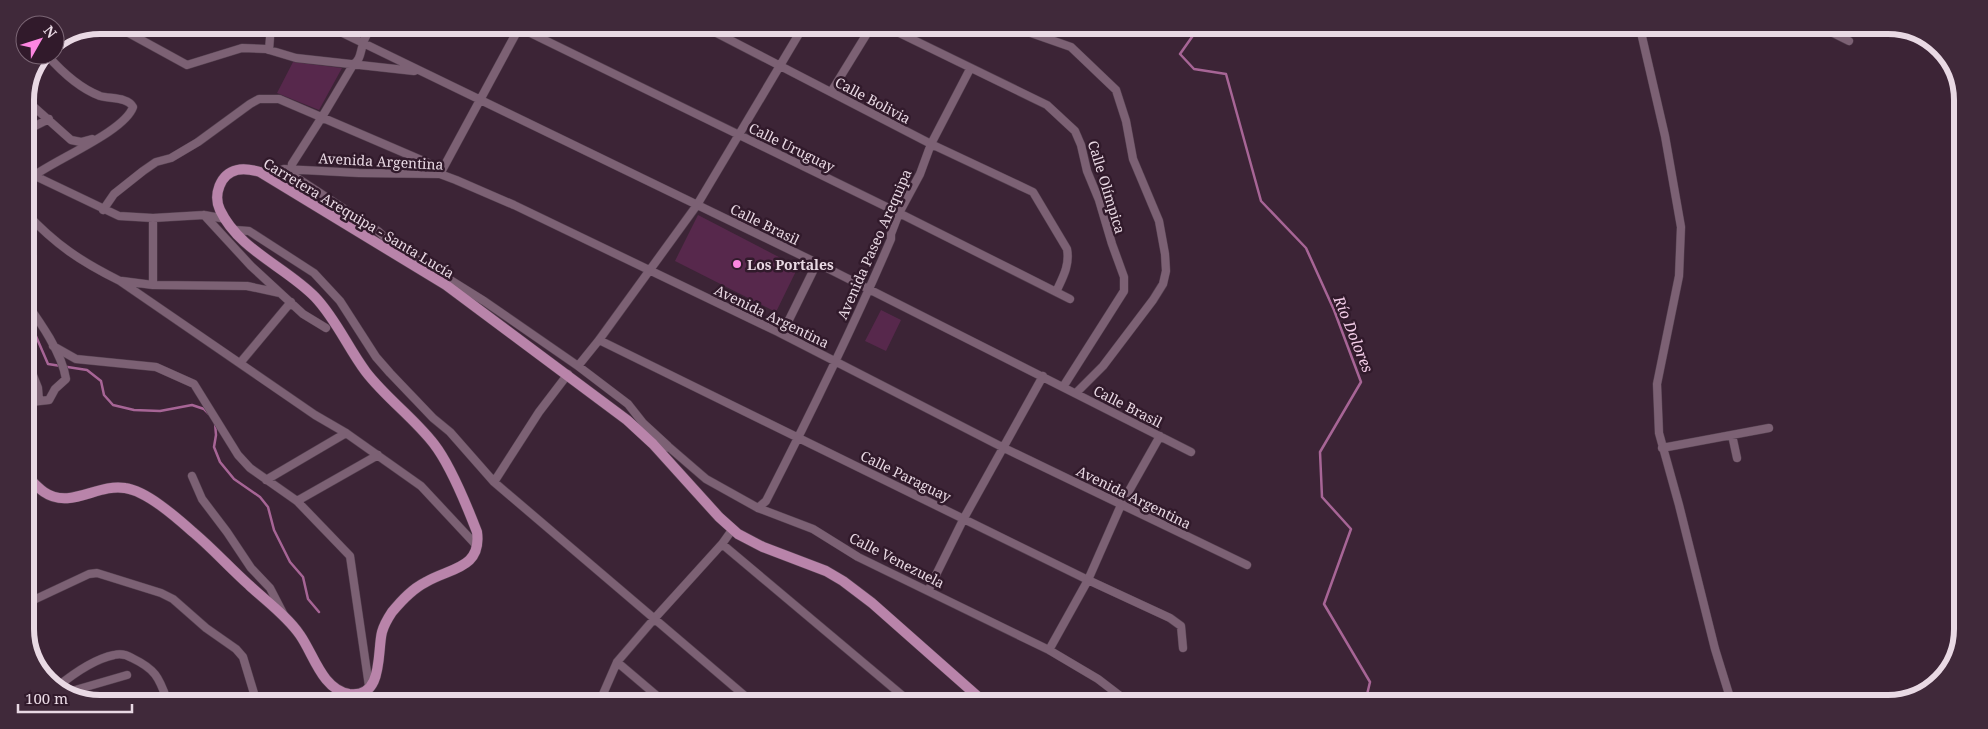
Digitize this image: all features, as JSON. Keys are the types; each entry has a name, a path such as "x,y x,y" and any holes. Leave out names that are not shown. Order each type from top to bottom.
{"main road":[{"name":"Carretera Arequipa - Santa Lucía","path":"477,546 477,532 473,522 449,470 433,443 367,373 331,317 314,296 256,252 226,219 218,203 217,196 221,183 227,176 238,170 248,169 260,172 446,285 568,374 627,420 654,444 732,530 763,547 826,571 850,585 976,695"},
{"path":"34,483 45,493 66,498 77,497 109,488 127,488 158,505 193,532 286,619 300,635 329,684 350,695"},
{"path":"358,695 369,686 378,672 382,632 391,615 417,587 468,562 477,546"}],"street":[{"path":"130,34 187,65 242,48 269,50 296,58 421,72"},
{"path":"269,50 270,34"},
{"name":"Calle Brasil","path":"342,34 818,264 1191,452"},
{"path":"292,164 353,65 358,61 368,34"},
{"path":"103,210 114,194 142,171 156,162 171,158 198,142 233,116 259,100 279,99 441,172 514,34"},
{"name":"Calle Uruguay","path":"534,34 1070,299"},
{"name":"Calle Bolivia","path":"719,34 931,144 1033,192 1066,249 1069,258 1068,266 1056,292"},
{"path":"578,366 698,205 798,34"},
{"path":"832,92 867,34"},
{"name":"Calle Olímpica","path":"901,34 1047,105 1075,131 1081,144 1087,171 1099,200 1124,277 1124,291 1063,387"},
{"path":"1034,34 1071,47 1116,90 1126,121 1133,158 1158,221 1165,254 1166,271 1163,284 1153,300 1103,366 1076,393"},
{"path":"1641,34 1665,136 1681,227 1679,276 1657,384 1657,418 1662,448 1680,505 1715,649 1729,695"},
{"path":"1835,34 1849,41"},
{"path":"34,174 79,151 101,136 128,117 132,107 127,101 99,95 74,81 57,65"},
{"name":"Avenida Paseo Arequipa","path":"758,508 766,501 870,290 891,239 899,213 920,174 931,144 970,69"},
{"path":"34,106 71,140 81,142 101,136"},
{"path":"34,126 49,119"},
{"path":"284,169 378,231 392,243 484,301 578,366 628,404 642,423 670,448"},
{"name":"Avenida Argentina","path":"267,176 284,169 359,173 441,172 514,205 782,334 1004,448 1247,565"},
{"path":"34,176 119,216 154,218 204,215 226,219"},
{"path":"204,215 252,266 303,314 326,328"},
{"path":"153,285 154,218"},
{"path":"34,221 65,250 92,267 120,281 315,415 346,433 421,486 477,546"},
{"path":"235,230 250,232 314,273 340,301 376,357 433,418 450,432 494,482 744,695"},
{"path":"782,334 818,264"},
{"path":"120,281 153,285 247,286 282,293"},
{"path":"240,363 291,302"},
{"path":"34,313 62,360 66,379 55,389 49,400 34,401"},
{"name":"Calle Paraguay","path":"599,340 1177,622 1180,626 1183,648"},
{"path":"53,346 76,360 156,368 194,384 238,454 250,468 297,501 350,556 369,686"},
{"path":"494,482 538,412 568,374"},
{"path":"928,591 964,518 1043,376"},
{"path":"34,378 38,388 39,400"},
{"path":"1662,448 1769,428"},
{"path":"266,480 346,433"},
{"path":"1732,435 1737,458"},
{"path":"1049,650 1088,580 1122,506 1160,436"},
{"name":"Calle Venezuela","path":"654,444 670,448 706,479 758,508 813,529 858,557 1049,650 1098,679 1119,695"},
{"path":"297,501 378,455"},
{"path":"192,476 202,499 251,568 270,588 286,619"},
{"path":"603,695 618,662 722,544 732,530"},
{"path":"722,544 902,695"},
{"path":"34,600 89,574 97,573 161,593 173,599 206,628 236,649 243,657 254,695"},
{"path":"62,683 88,666 115,654 125,654 154,670 165,695"},
{"path":"618,662 656,695"},
{"path":"74,690 127,675"}],"shaded area":[{"path":"293,62 342,68 319,110 277,93"},
{"name":"Los Portales","path":"698,215 798,267 776,312 675,261"},
{"path":"881,310 901,320 886,351 865,341"}],"waterway":[{"name":"Río Dolores","path":"1194,34 1180,54 1194,69 1226,74 1261,201 1306,248 1334,310 1361,382 1320,452 1322,497 1351,529 1324,604 1370,682 1367,695"},
{"path":"34,332 48,364 87,370 101,381 104,395 113,405 134,410 160,411 192,405 204,409 209,414"},
{"path":"215,423 214,447 220,462 234,479 260,497 268,507 274,530 290,562 303,577 308,599 319,612"}],"place":[{"name":"Los Portales","path":"737,264"}]}
